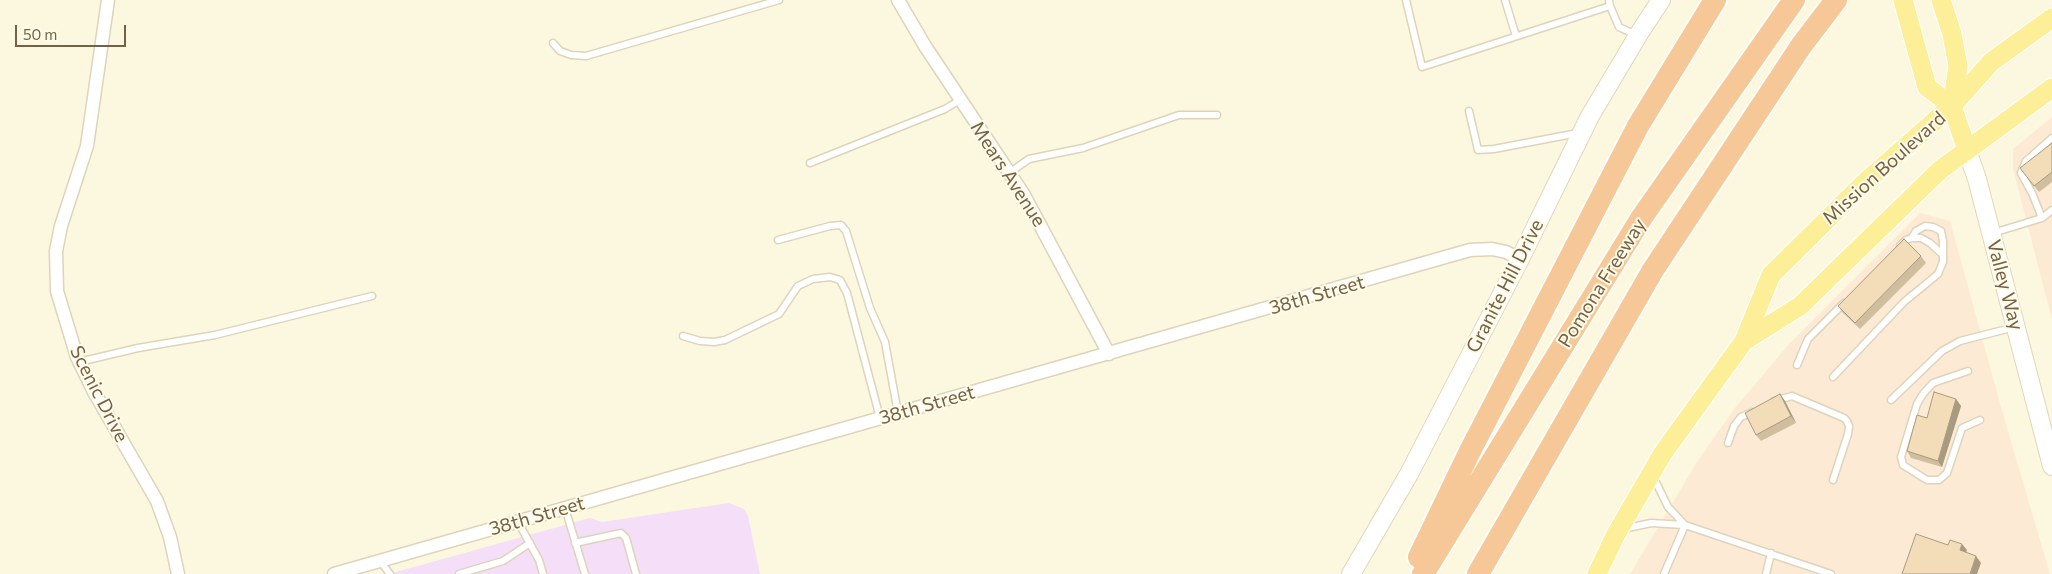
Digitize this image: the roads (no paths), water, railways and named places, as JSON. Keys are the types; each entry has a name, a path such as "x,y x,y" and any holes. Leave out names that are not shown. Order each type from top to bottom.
{"highway":[{"path":"1410,574 1475,442 1638,126 1716,0"},
{"name":"Pomona Freeway","path":"1423,574 1642,217 1794,0"},
{"name":"Pomona Freeway","path":"1478,574 1653,270 1801,46 1836,0"}],"main road":[{"path":"1903,0 1926,87 1952,106"},
{"name":"Valley Way","path":"1941,0 1952,34 1958,66 1952,106 1967,150"},
{"name":"Mission Boulevard","path":"1598,574 1619,529 1663,453 1744,341 1771,275 1861,186 1952,106 1991,62 2052,18"},
{"name":"Mission Boulevard","path":"1744,341 1800,306 1940,170 2052,88"}],"street":[{"name":"Scenic Drive","path":"108,0 87,146 56,251 57,291 79,362 157,501 170,537 178,574"},
{"name":"Mears Avenue","path":"898,0 925,46 1009,173 1048,238 1108,354"},
{"name":"Granite Hill Drive","path":"1351,574 1409,474 1520,259 1582,133 1661,0"},
{"name":"Valley Way","path":"1967,150 1977,179 2052,466"},
{"name":"38th Street","path":"334,574 1470,250 1492,249 1506,252 1520,259"}],"lane":[{"path":"553,43 560,50 571,55 586,56 779,0"},
{"path":"1406,0 1422,66 1516,36 1609,3 1619,27 1638,36"},
{"path":"1505,0 1516,36"},
{"path":"810,163 945,109 960,100"},
{"path":"1469,111 1478,150 1494,149 1582,133"},
{"path":"1009,173 1029,159 1083,148 1179,116 1217,115"},
{"path":"2042,218 2021,173 2026,161 2052,138"},
{"path":"1991,234 2042,218 2052,210"},
{"path":"778,240 830,226 841,225 846,231 870,308 885,342 898,413"},
{"path":"1833,377 1904,302 1938,274 1943,262 1944,241 1941,232 1925,226 1916,231 1912,238"},
{"path":"1892,255 1906,240 1921,238 1930,243 1943,256"},
{"path":"683,336 707,342 724,340 779,314 798,286 813,279 830,277 840,280 847,293 880,418"},
{"path":"79,362 138,348 215,335 372,296"},
{"path":"1797,365 1808,339 1850,297"},
{"path":"1891,400 1942,351 1960,341 2015,327"},
{"path":"1968,371 1933,383 1923,394 1917,404 1901,457 1903,466 1928,480 1940,480 1947,473 1962,428 1980,420"},
{"path":"1770,402 1792,396 1847,421 1849,426 1848,434 1832,480"},
{"path":"1728,443 1734,426 1741,417 1756,410"},
{"path":"1652,472 1656,486 1668,507 1685,525"},
{"path":"565,508 585,574"},
{"path":"518,522 539,560 543,574"},
{"path":"1619,529 1651,524 1685,525 1831,574"},
{"path":"1664,574 1685,525"},
{"path":"575,543 621,533 626,538 636,574"},
{"path":"459,574 503,561 530,543"},
{"path":"1766,574 1771,553"},
{"path":"380,561 390,574"}]}
